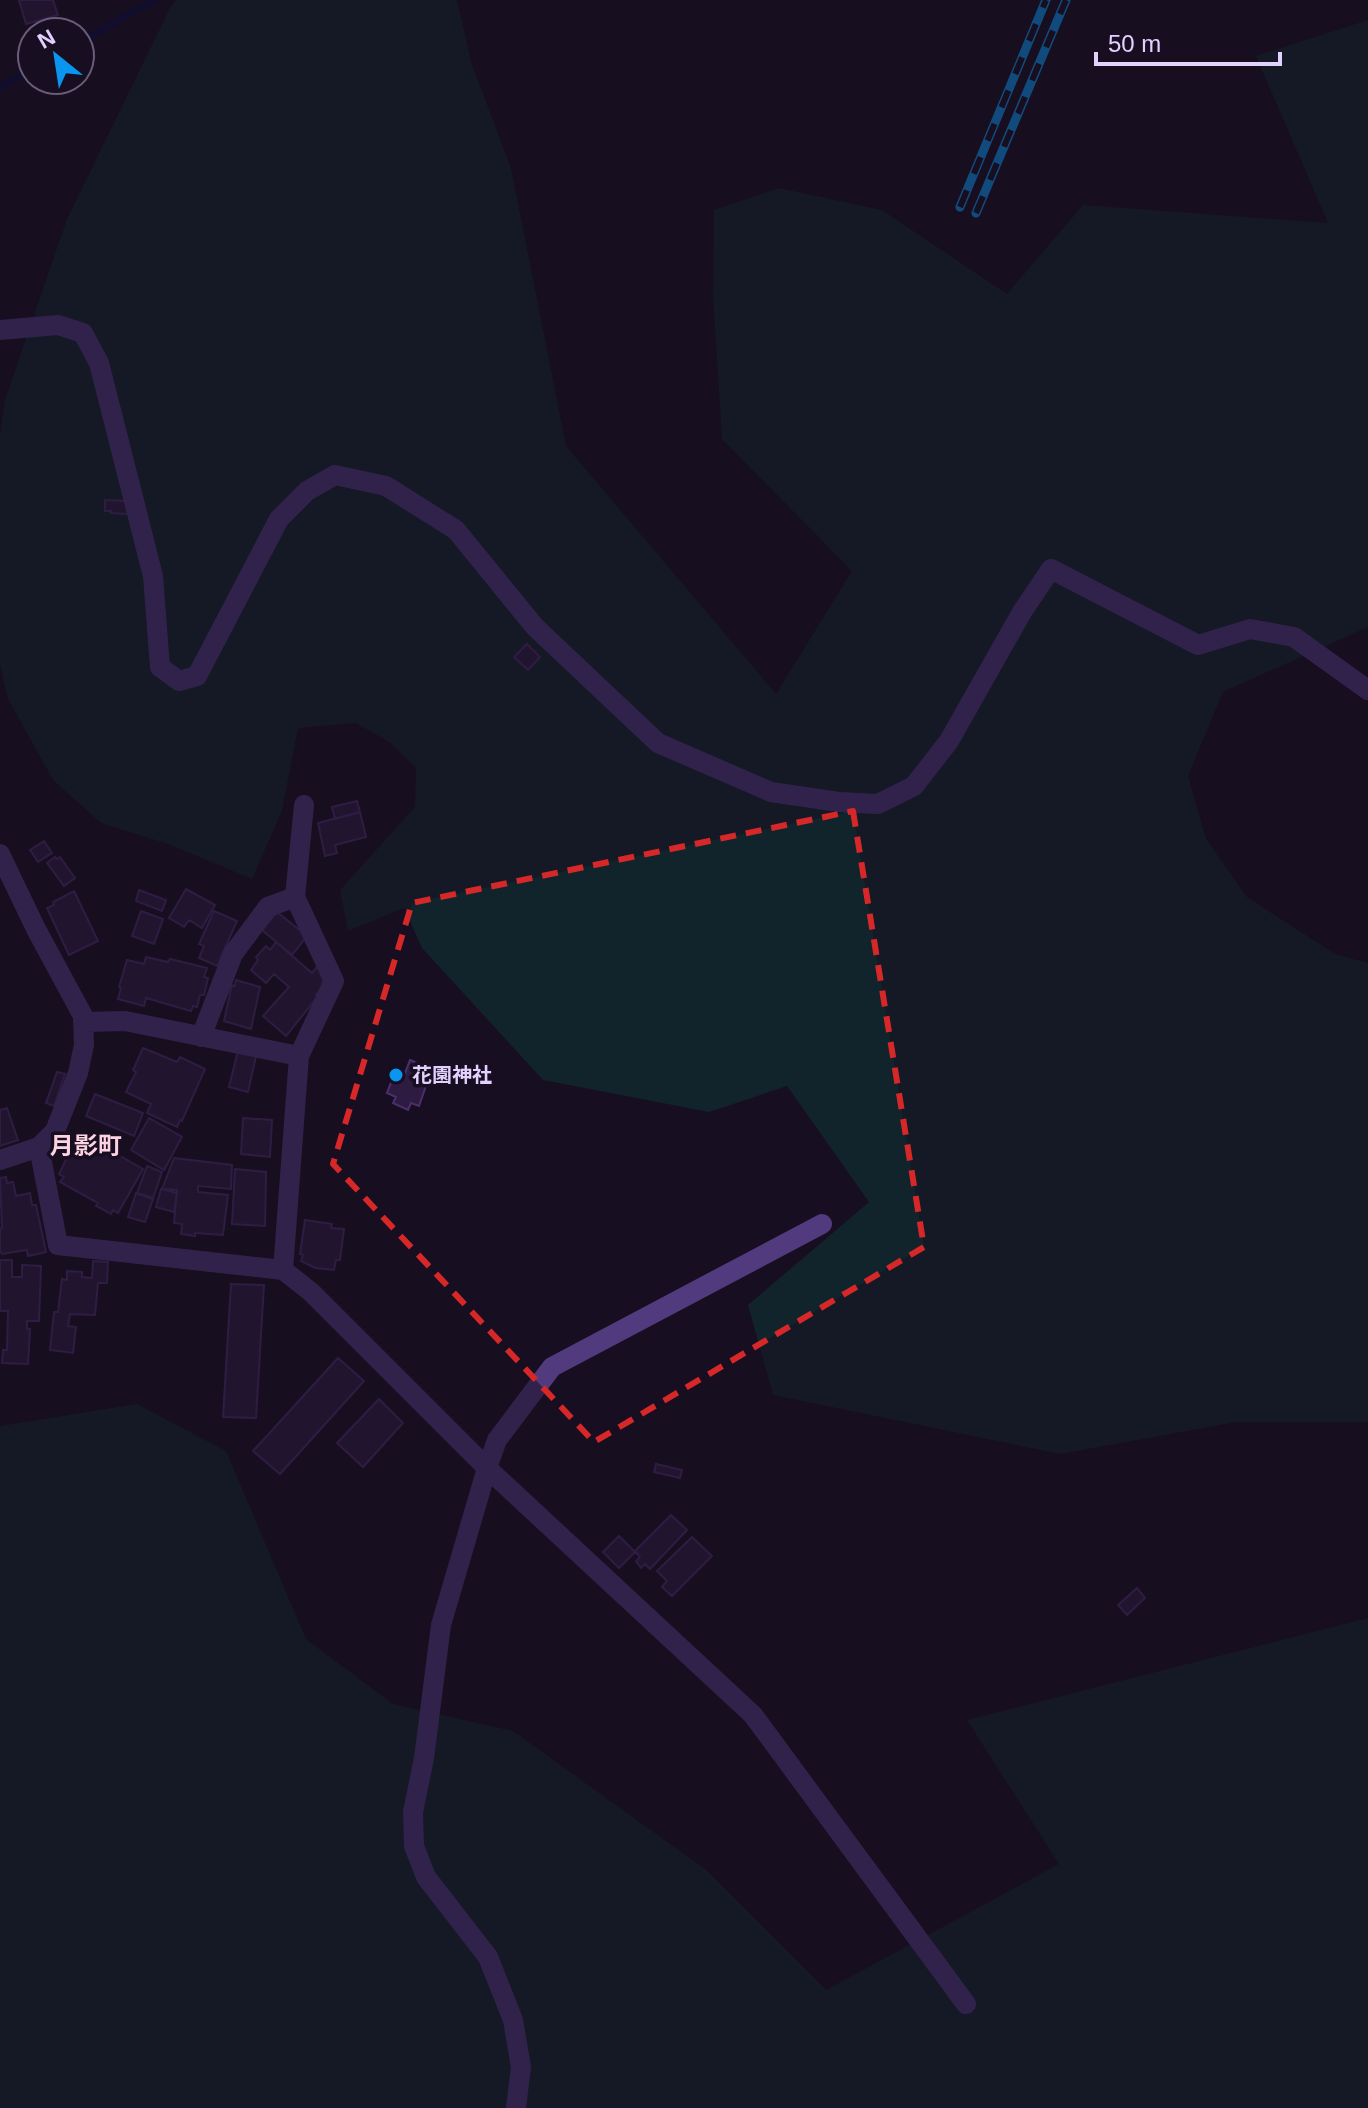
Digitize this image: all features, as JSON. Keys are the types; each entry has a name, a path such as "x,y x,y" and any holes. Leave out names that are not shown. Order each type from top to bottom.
{"street":[{"path":"0,330 58,325 83,333 99,363 153,576 160,667 179,681 197,676 279,519 307,491 335,475 386,486 456,530 535,627 658,743 771,792 878,804 914,786 949,741 1022,612 1051,569 1198,645 1250,629 1294,637 1368,690"},
{"path":"283,1270 299,1056 334,981 295,897 304,805"},
{"path":"0,854 83,1016 84,1045 78,1073 55,1131 39,1147 0,1160"},
{"path":"201,1037 233,954 268,907 295,897"},
{"path":"83,1022 125,1021 299,1056"},
{"path":"39,1147 58,1245 283,1270 311,1292 487,1468 753,1715 966,2004"},
{"path":"516,2108 521,2067 513,2020 488,1957 426,1877 414,1846 413,1812 424,1758 441,1625 487,1468 497,1440 552,1367 822,1224"}],"highlighted area":[{"path":"853,811 924,1247 594,1442 333,1164 412,903"}],"shaded area":[{"path":"176,0 457,0 472,65 511,168 566,446 776,694 852,571 722,439 713,297 714,210 779,188 882,210 1007,294 1083,205 1328,223 1256,56 1368,20 1368,627 1223,692 1188,776 1206,839 1247,897 1335,954 1368,963 1368,1422 1237,1422 1060,1454 773,1395 748,1305 869,1202 787,1086 709,1112 543,1080 422,948 404,908 348,931 340,890 415,807 416,768 391,743 356,723 298,728 282,811 252,879 168,844 101,823 53,780 8,699 0,664 0,435 5,400 67,219"},
{"path":"137,1404 226,1451 306,1639 393,1704 513,1731 705,1869 826,1990 1059,1864 967,1720 1368,1618 1368,2108 0,2108 0,1426"}],"building":[{"path":"19,0 53,0 58,15 54,16 24,16"},
{"path":"105,500 125,501 128,514 105,511"},
{"path":"527,644 540,657 528,670 514,657"},
{"path":"357,801 360,812 335,819 332,807"},
{"path":"360,812 366,837 335,845 337,853 325,856 318,823"},
{"path":"44,841 52,853 38,862 30,850"},
{"path":"60,857 75,878 64,886 47,863"},
{"path":"186,889 215,905 202,928 189,920 184,927 169,918"},
{"path":"139,890 166,900 162,911 136,901"},
{"path":"74,891 98,941 69,955 47,908"},
{"path":"141,911 163,919 154,944 132,936"},
{"path":"214,911 237,921 217,966 199,958 204,946 199,944"},
{"path":"277,912 307,936 292,955 262,930"},
{"path":"276,942 312,973 318,966 326,978 318,996 286,1036 263,1016 289,987 274,974 266,983 251,970 258,960 256,957 266,946 270,950"},
{"path":"146,957 207,968 204,995 200,995 197,1007 193,1006 191,1011 146,998 144,1006 118,999 127,960 144,964"},
{"path":"236,980 260,987 251,1029 224,1021 232,985 235,986"},
{"path":"143,1048 177,1062 180,1057 205,1069 177,1127 147,1113 151,1104 126,1092"},
{"path":"238,1051 256,1056 248,1092 229,1087"},
{"path":"410,1060 423,1065 419,1076 428,1080 419,1106 411,1103 408,1110 393,1103 396,1097 387,1093 396,1069 405,1073"},
{"path":"57,1072 65,1074 54,1106 46,1103"},
{"path":"95,1094 143,1113 134,1136 86,1116"},
{"path":"7,1108 18,1140 0,1146 0,1110"},
{"path":"149,1118 182,1137 164,1170 131,1150"},
{"path":"243,1118 272,1120 270,1157 241,1154"},
{"path":"85,1136 143,1169 118,1213 113,1210 111,1214 96,1206 98,1203 60,1182 64,1177 59,1174 72,1147 77,1150"},
{"path":"174,1158 232,1165 231,1189 198,1186 198,1192 228,1195 223,1235 181,1234 182,1224 174,1223 177,1190 162,1189"},
{"path":"147,1166 162,1172 153,1198 137,1193"},
{"path":"235,1169 266,1172 265,1226 232,1224"},
{"path":"6,1177 7,1183 13,1182 16,1196 30,1193 32,1205 36,1205 46,1252 28,1256 27,1250 2,1254 0,1251 0,1178"},
{"path":"161,1189 177,1193 174,1212 156,1207"},
{"path":"136,1193 153,1199 145,1222 128,1217"},
{"path":"305,1220 344,1229 340,1260 336,1260 334,1270 315,1268 301,1261"},
{"path":"0,1260 12,1260 12,1277 22,1277 22,1265 41,1266 39,1321 27,1321 27,1329 30,1329 28,1364 2,1363 3,1350 7,1350 8,1311 0,1311"},
{"path":"93,1261 108,1262 107,1283 98,1283 95,1315 70,1314 68,1326 76,1327 73,1353 50,1350 62,1279 67,1280 67,1271 82,1272 82,1277 92,1278"},
{"path":"231,1284 264,1285 256,1418 223,1417"},
{"path":"338,1358 364,1381 280,1474 253,1451"},
{"path":"379,1399 403,1423 363,1467 337,1443"},
{"path":"656,1464 682,1470 680,1478 654,1472"},
{"path":"671,1515 687,1530 650,1569 645,1564 641,1568 636,1561 640,1557 635,1551"},
{"path":"619,1536 635,1552 619,1568 603,1552"},
{"path":"692,1537 712,1556 672,1596 662,1587 667,1581 657,1571"},
{"path":"1137,1588 1145,1598 1127,1615 1118,1605"}],"waterway":[{"path":"96,33 155,0"},
{"path":"0,88 16,78"}],"railway":[{"path":"960,207 1046,0"},
{"path":"976,213 1066,0"}],"place":[{"name":"花園神社","path":"396,1075"}],"district":[{"name":"月影町","path":"86,1145"}]}
